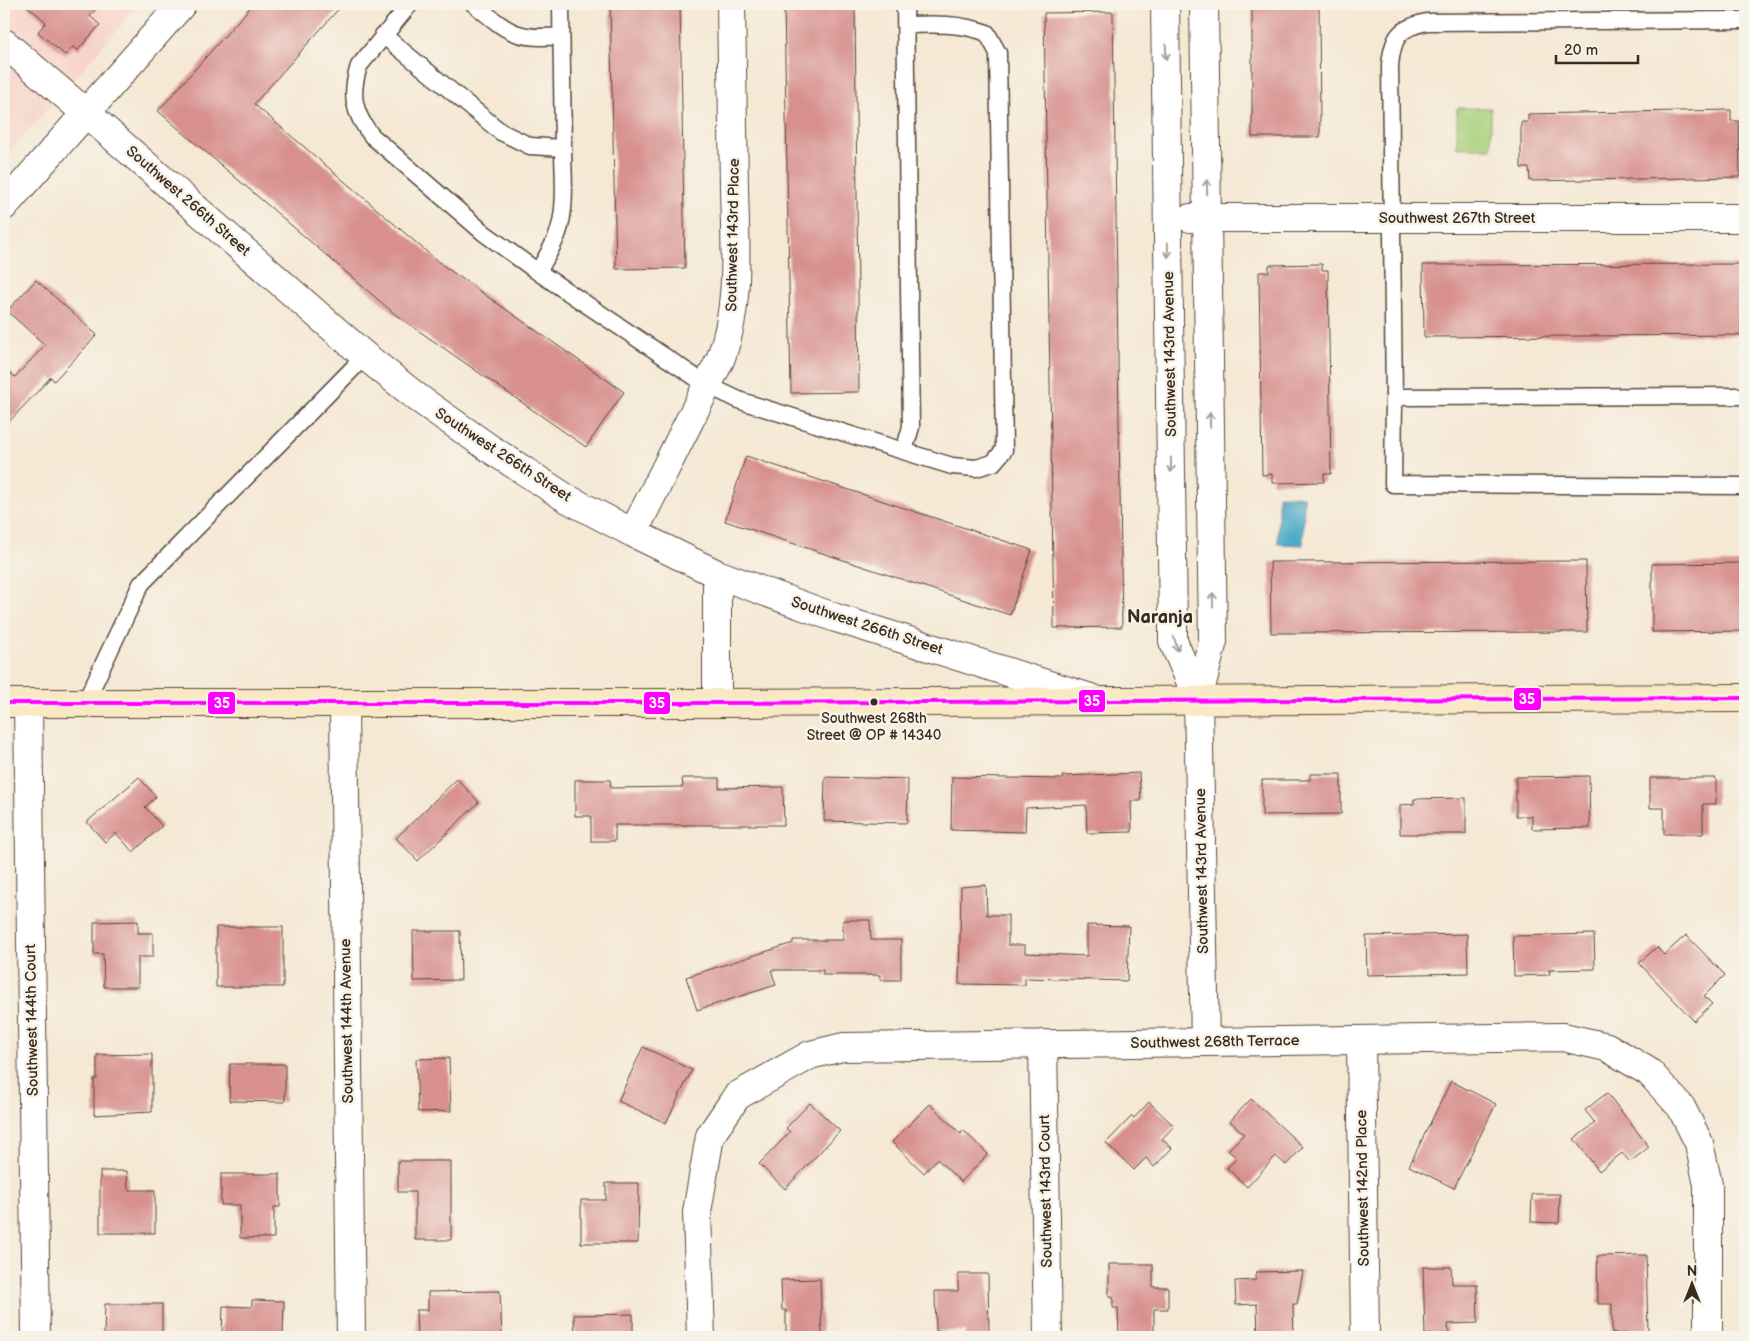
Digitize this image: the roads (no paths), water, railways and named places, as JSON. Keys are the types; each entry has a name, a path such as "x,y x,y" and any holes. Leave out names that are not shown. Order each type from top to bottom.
{"main road":[{"path":"16,703 716,703 1198,699 1745,698"}],"street":[{"path":"4,206 182,4"},
{"name":"Southwest 143rd Place","path":"633,533 727,342 732,317 735,289 731,4"},
{"name":"Southwest 143rd Avenue","path":"1165,4 1173,642 1198,699"},
{"name":"Southwest 143rd Avenue","path":"1204,4 1213,642 1198,699 1206,1042"},
{"name":"Southwest 266th Street","path":"7,51 86,113 365,356 418,398 489,448 566,498 717,574 836,618 1098,700"},
{"name":"Southwest 267th Street","path":"1168,218 1745,218"},
{"path":"716,703 717,574"},
{"name":"Southwest 144th Court","path":"16,703 36,1337"},
{"name":"Southwest 144th Avenue","path":"344,704 351,1337"},
{"name":"Southwest 268th Terrace","path":"701,1337 697,1212 710,1136 737,1096 810,1055 843,1047 1563,1037 1608,1047 1649,1072 1682,1107 1698,1143 1708,1185 1708,1337"},
{"name":"Southwest 142nd Place","path":"1361,1040 1365,1337"},
{"name":"Southwest 143rd Court","path":"1043,1044 1048,1337"}],"lane":[{"path":"410,4 359,66 355,77 356,111 363,126 372,136 478,228 538,272 707,385 741,401 952,466 976,468 993,463 1004,450 998,53 987,33 970,27 940,24 906,25"},
{"path":"474,4 511,32 522,36 542,38 561,36"},
{"path":"538,272 552,248 562,218 561,4"},
{"path":"904,451 911,427 906,4"},
{"path":"1745,20 1428,22 1410,25 1398,35 1392,49 1393,484 1745,486"},
{"path":"383,35 501,132 530,146 563,148"},
{"path":"85,703 141,584 365,356"},
{"path":"1394,397 1745,396"}],"water":[{"path":"1278,495 1304,496 1303,545 1278,544"}],"place":[{"name":"Southwest 268th Street @ OP # 14340","path":"874,702"}],"district":[{"name":"Naranja","path":"1160,617"}]}
